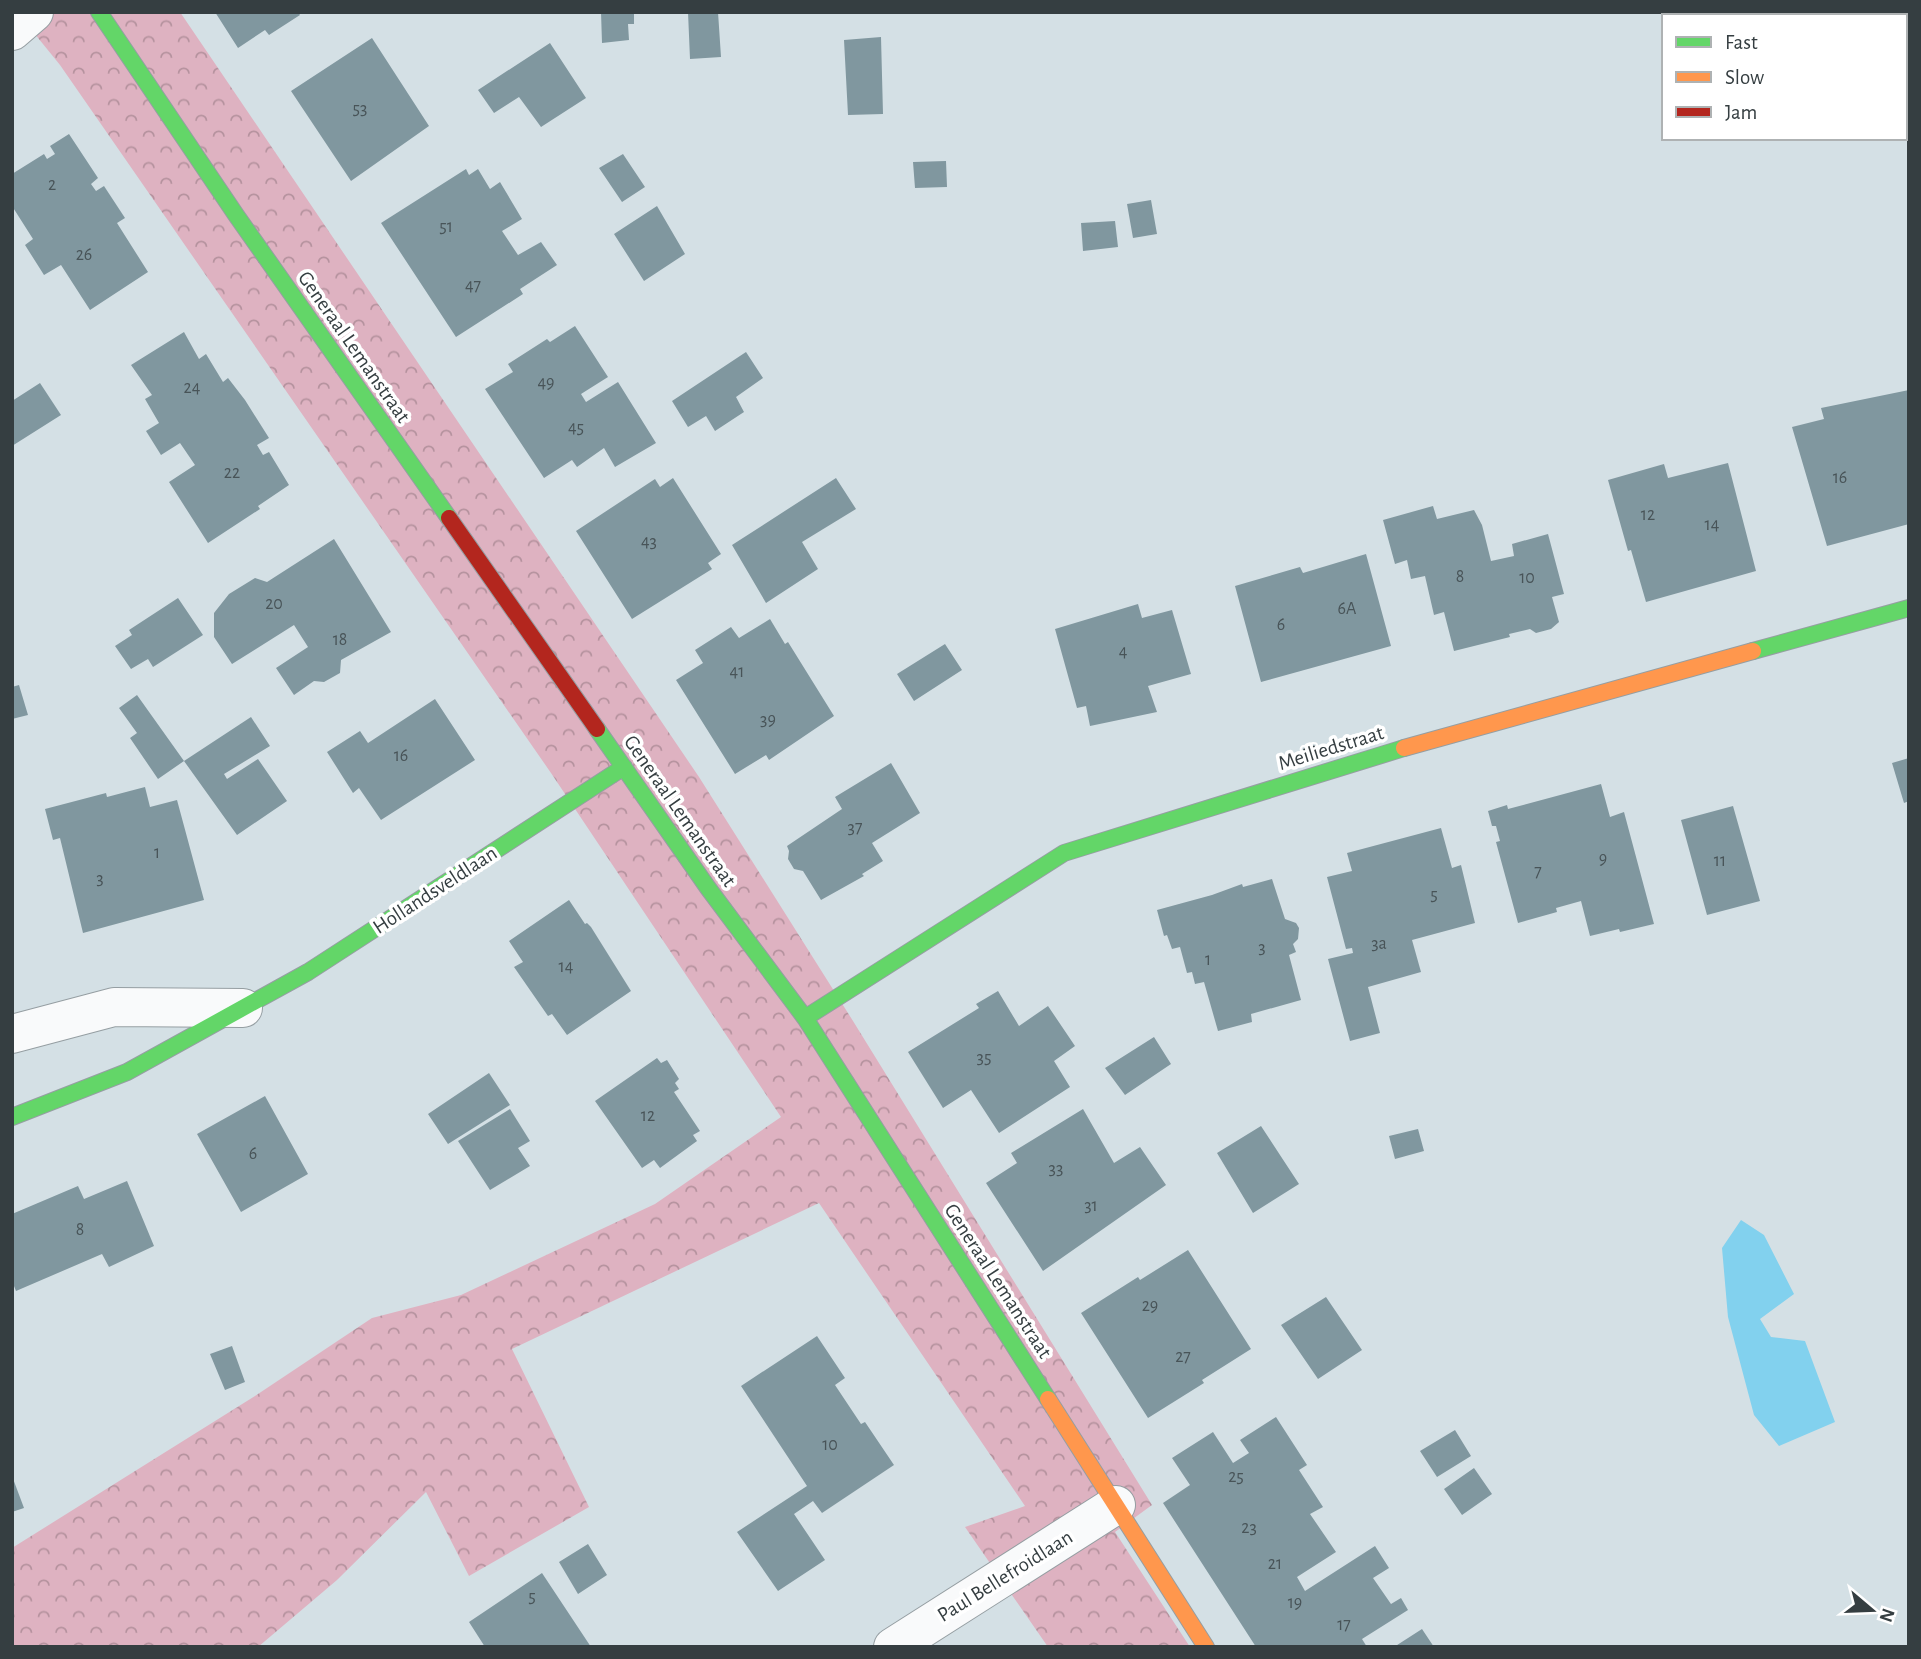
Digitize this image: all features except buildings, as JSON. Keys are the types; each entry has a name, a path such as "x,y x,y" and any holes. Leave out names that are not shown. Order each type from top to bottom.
{"street":[{"path":"12,31 34,12"},
{"name":"Generaal Lemanstraat","path":"99,12 244,226 708,888 805,1018 1206,1647"},
{"name":"Meiliedstraat","path":"805,1018 1064,853 1397,750 1909,608"},
{"name":"Hollandsveldlaan","path":"12,1117 127,1072 308,972 624,767"},
{"name":"Hollandsveldlaan","path":"12,1034 114,1007 243,1008"},
{"name":"Paul Bellefroidlaan","path":"893,1647 1116,1505"}],"green space":[{"path":"17,12 180,12 699,777 1152,1505 1115,1532 1190,1647 1048,1647 965,1527 1025,1506 819,1203 512,1349 589,1507 469,1576 426,1492 337,1580 258,1647 12,1647 12,1548 255,1396 372,1318 461,1295 655,1204 781,1117 551,773 60,65"}],"water":[{"path":"1741,1220 1764,1235 1794,1294 1760,1319 1771,1337 1805,1341 1835,1422 1779,1446 1754,1415 1728,1317 1722,1248"}],"traffic: fast":[{"path":"99,12 236,215 449,518"},
{"path":"1753,651 1909,608"},
{"path":"597,729 708,888 805,1018 1048,1399"},
{"path":"805,1018 1064,853 1404,748"},
{"path":"12,1117 127,1072 308,972 624,767"}],"traffic: slow":[{"path":"1404,748 1753,651"},
{"path":"1048,1399 1206,1647"}],"traffic: jam":[{"path":"449,518 597,729"}]}
